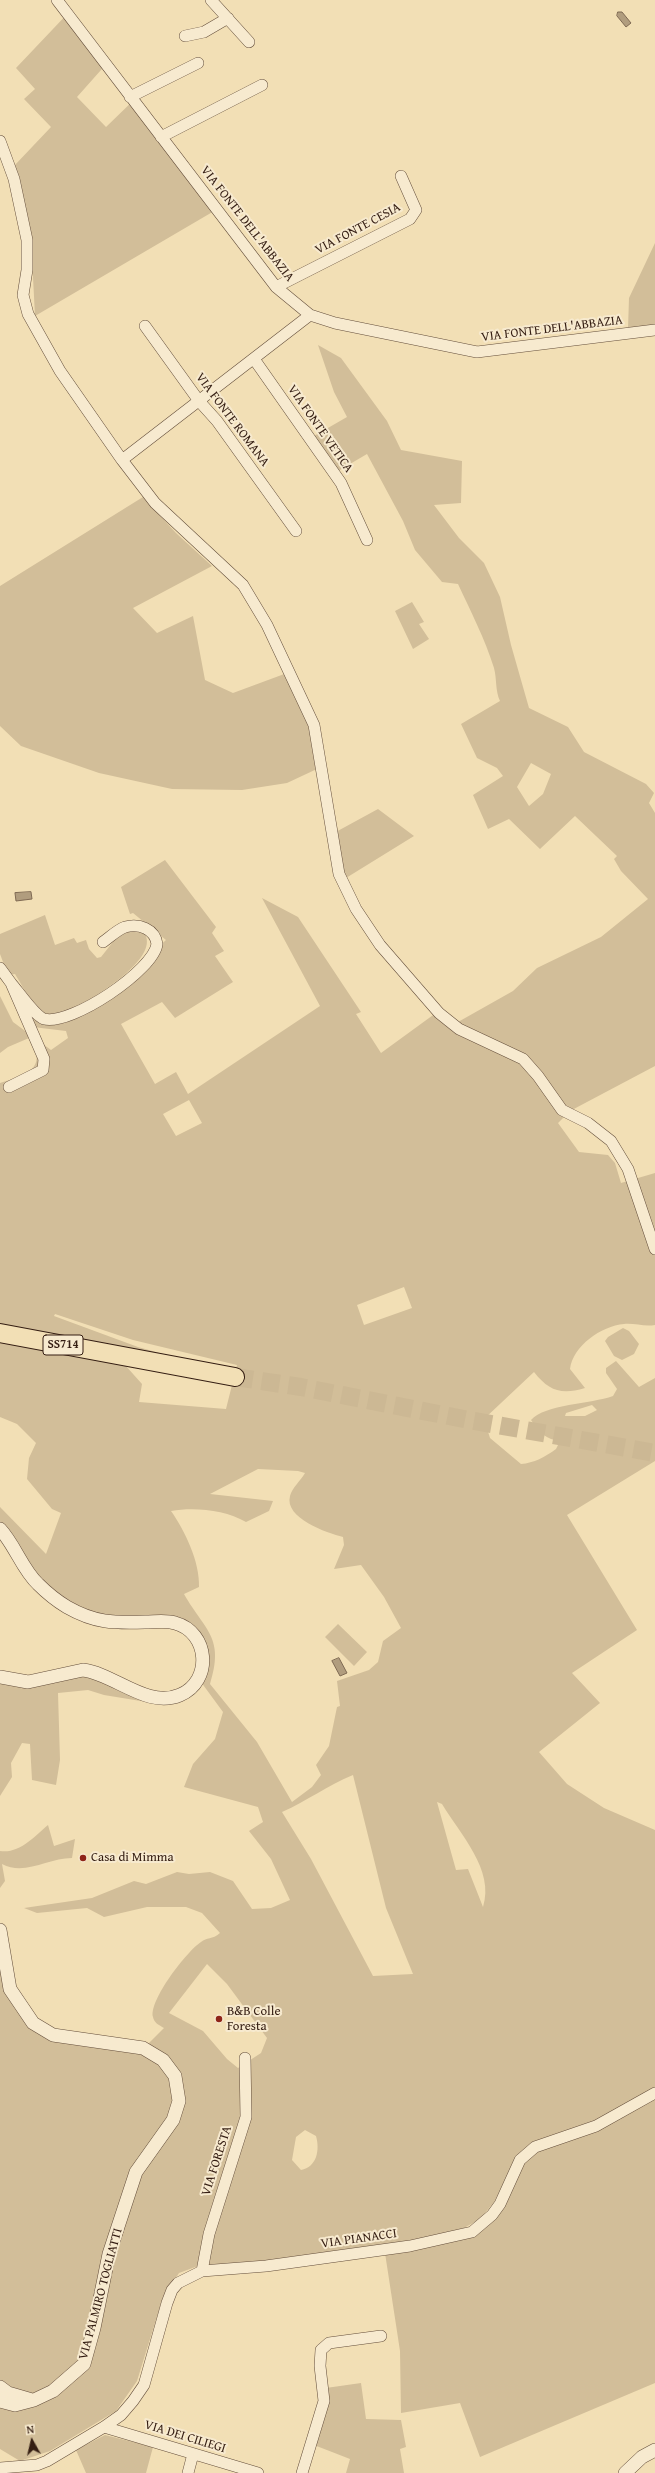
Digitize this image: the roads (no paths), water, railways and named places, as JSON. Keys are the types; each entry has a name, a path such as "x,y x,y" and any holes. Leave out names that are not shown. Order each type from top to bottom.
{"highway":[{"name":"SS714","path":"0,1333 235,1377"}],"street":[{"name":"VIA FONTE DELL'ABBAZIA","path":"57,0 276,287 310,315 335,323 478,352 655,330"},
{"path":"211,0 249,42"},
{"path":"184,36 204,32 228,18"},
{"path":"130,97 198,63"},
{"path":"161,137 262,85"},
{"path":"0,141 14,178 27,240 27,270 23,295 28,314 60,371 122,460 155,503 244,586 267,625 314,725 339,874 356,910 380,945 439,1013 459,1029 523,1059 538,1076 562,1110 588,1123 611,1140 628,1169 655,1249"},
{"name":"VIA FONTE CESIA","path":"276,287 410,219 416,210 401,176"},
{"path":"122,460 310,315"},
{"name":"VIA FONTE ROMANA","path":"145,326 199,401 217,421 296,531"},
{"name":"VIA FONTE VETICA","path":"254,359 341,483 367,540"},
{"path":"0,968 37,1014 44,1019 68,1017 89,1007 144,967 157,944 155,935 146,928 133,926 116,932 103,942"},
{"path":"9,1087 43,1070 44,1059 11,983"},
{"path":"0,1529 37,1584 65,1606 86,1617 108,1623 175,1622 191,1632 198,1640 204,1658 200,1677 192,1687 182,1694 165,1698 137,1692 104,1674 92,1671 83,1670 28,1682 0,1677"},
{"name":"VIA PALMIRO TOGLIATTI","path":"0,1930 10,1989 33,2023 53,2035 142,2048 163,2060 175,2076 179,2101 173,2120 136,2172 109,2254 94,2328 84,2364 53,2391 34,2400 15,2405 0,2401"},
{"name":"VIA FORESTA","path":"202,2271 209,2234 246,2118 245,2058"},
{"name":"VIA PIANACCI","path":"0,2468 44,2463 121,2415 144,2385 172,2290 186,2277 202,2271 266,2266 410,2246 472,2232 492,2215 500,2204 520,2160 535,2147 596,2126 655,2092"},
{"path":"302,2473 324,2401 320,2362 322,2348 329,2343 381,2336"},
{"path":"0,2387 8,2393 34,2400"},
{"name":"VIA DEI CILIEGI","path":"104,2427 258,2473"},
{"path":"625,2473 645,2455 655,2450"},
{"path":"188,2473 193,2454"}],"tunnel":[{"path":"235,1377 301,1387 469,1420 655,1453"}],"place":[{"name":"Casa di Mimma","path":"83,1858"},
{"name":"B&B Colle Foresta","path":"219,2019"}]}
